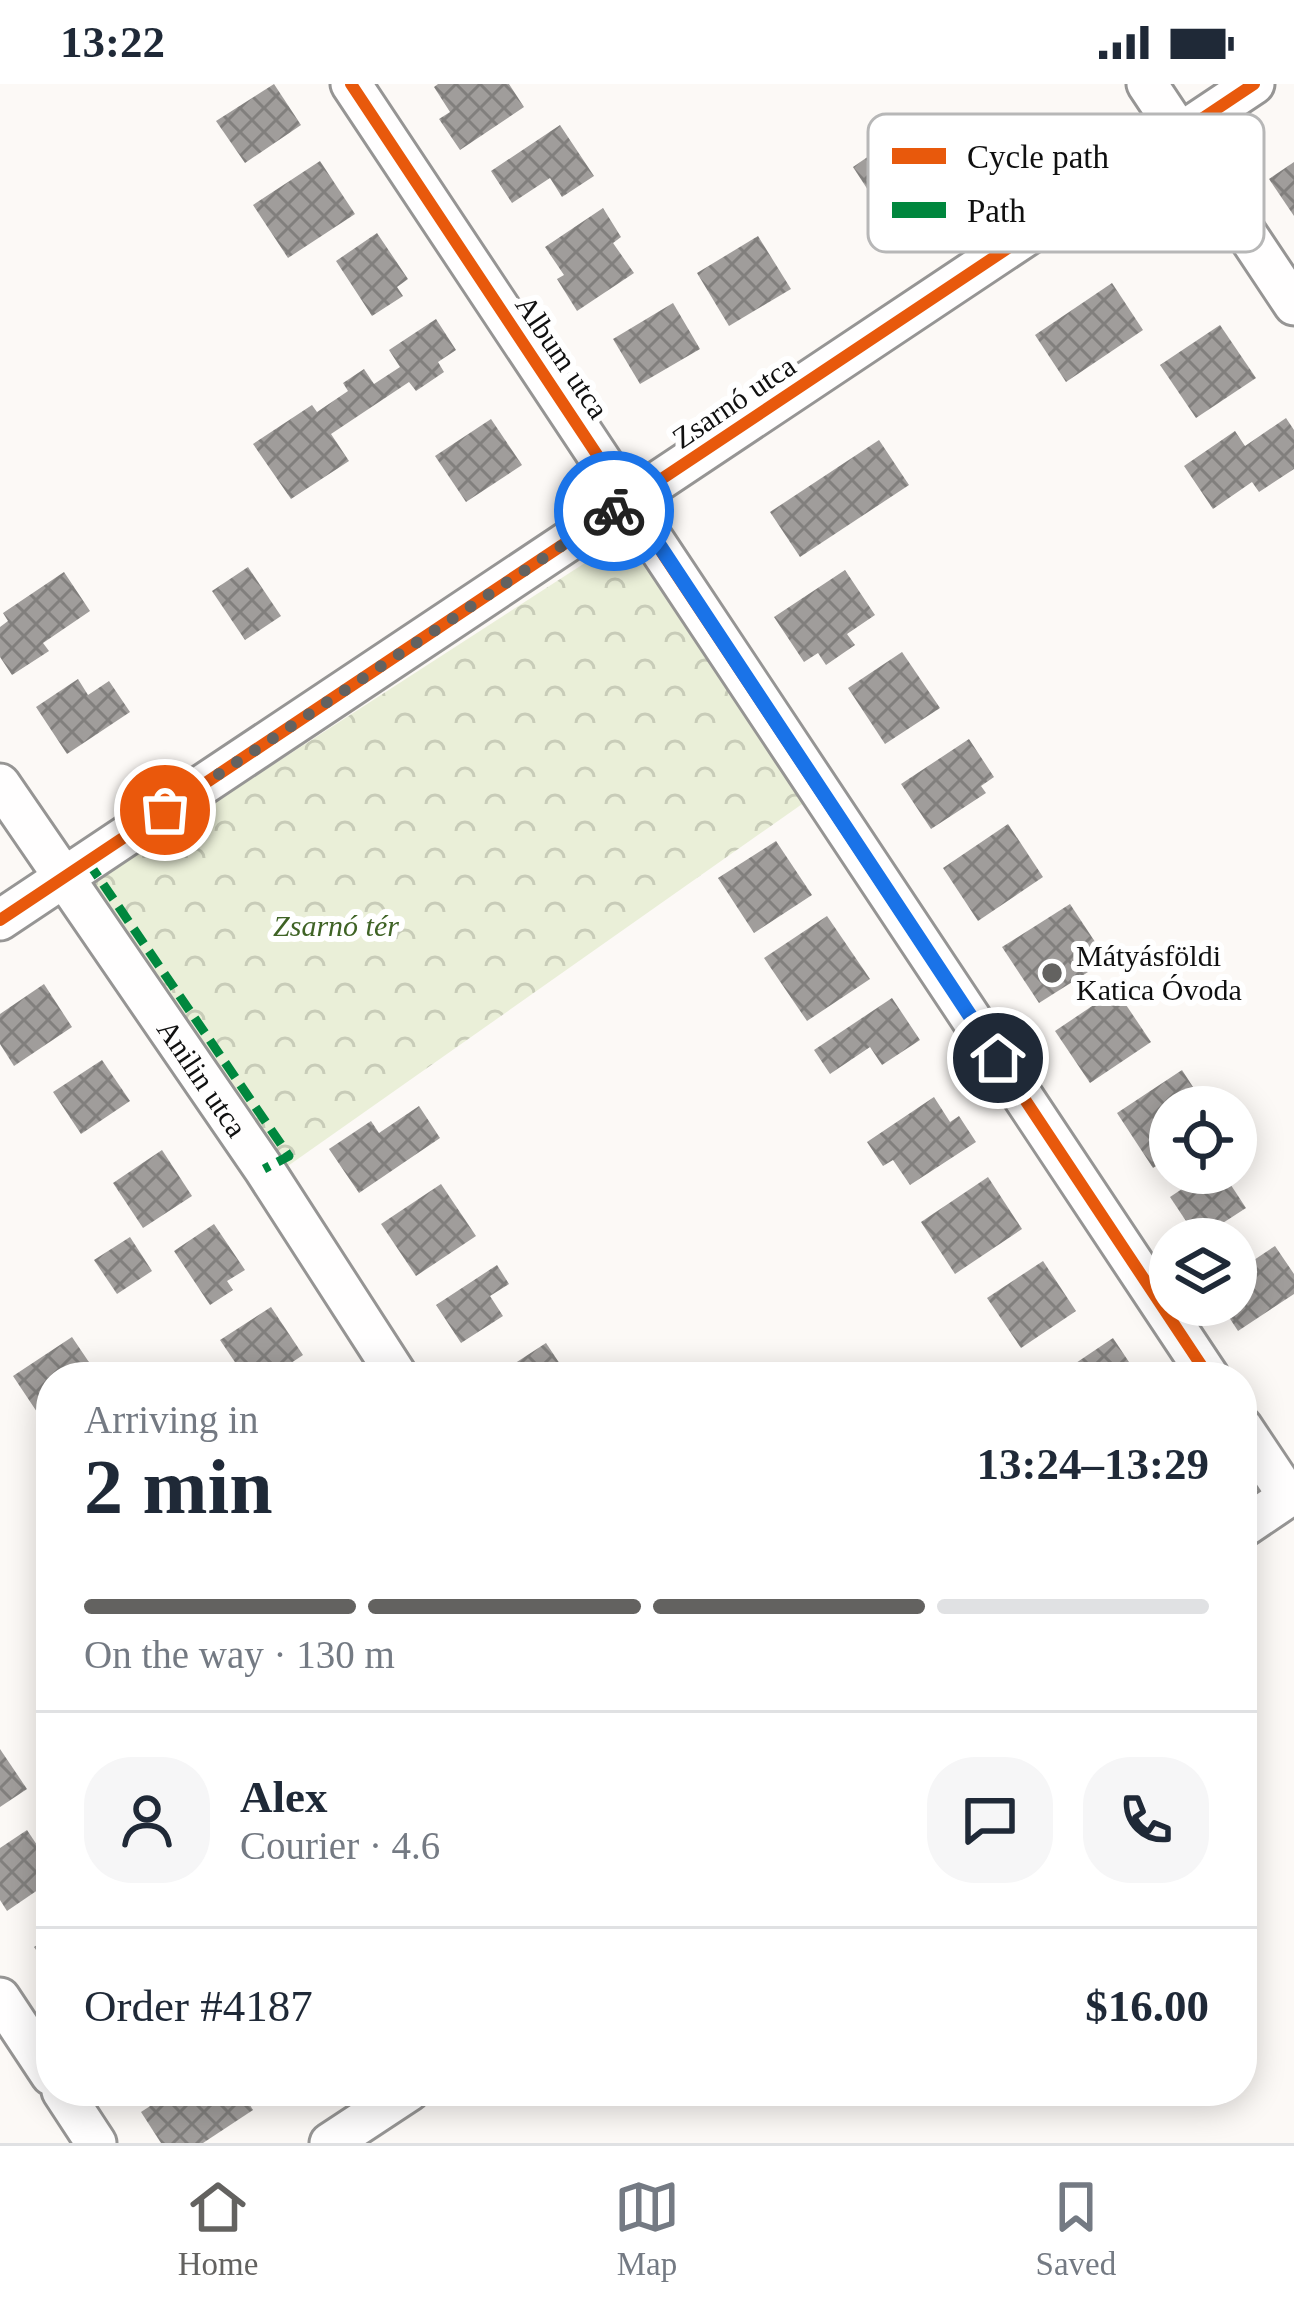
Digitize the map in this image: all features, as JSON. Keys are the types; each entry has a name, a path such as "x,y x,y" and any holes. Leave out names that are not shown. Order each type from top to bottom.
{"street":[{"name":"Album utca","path":"351,84 1199,1362"},
{"path":"1147,84 1167,114"},
{"name":"Zsarnó utca","path":"1210,114 1254,84"},
{"name":"Zsarnó utca","path":"0,920 1003,252"},
{"path":"1259,252 1294,305"},
{"name":"Anilin utca","path":"0,784 264,1169 388,1362"},
{"path":"1257,1448 1291,1494 1257,1518"},
{"path":"0,1998 36,2052"},
{"path":"72,2106 96,2143"},
{"path":"330,2143 386,2106"}],"green space":[{"name":"Zsarnó tér","path":"625,537 805,802 285,1168 92,882"}],"building":[{"path":"274,84 301,125 245,163 216,121"},
{"path":"509,84 524,107 460,150 439,119 450,112 434,87"},
{"path":"560,125 594,176 562,197 550,178 512,203 491,171"},
{"path":"868,157 868,190 853,167"},
{"path":"320,161 355,214 288,258 253,205"},
{"path":"1294,162 1294,216 1269,179"},
{"path":"603,208 621,237 613,243 634,273 577,311 557,279 564,275 545,247"},
{"path":"377,233 408,279 397,287 403,296 372,316 336,261"},
{"path":"758,236 791,289 729,326 697,273"},
{"path":"1112,283 1143,330 1066,382 1035,335"},
{"path":"673,303 700,349 640,384 613,339"},
{"path":"436,319 456,350 438,362 444,372 416,391 409,382 331,434 349,461 291,499 253,444 312,405 317,412 348,391 343,383 364,369 374,384 400,367 389,350"},
{"path":"1220,325 1256,378 1196,418 1160,365"},
{"path":"1286,418 1294,430 1294,469 1259,492 1252,482 1213,509 1184,466 1235,431 1245,446"},
{"path":"491,419 522,465 466,502 435,456"},
{"path":"879,440 909,485 800,557 770,512"},
{"path":"248,567 281,616 245,640 212,591"},
{"path":"845,570 875,615 847,634 855,645 826,665 818,653 804,662 774,617"},
{"path":"64,572 90,611 43,643 49,651 12,675 0,657 0,627 8,621 3,613"},
{"path":"902,652 940,708 885,744 848,688"},
{"path":"78,679 88,695 109,681 130,712 67,754 36,707"},
{"path":"969,739 994,777 981,786 986,793 931,829 901,784"},
{"path":"1008,824 1043,877 978,921 943,868"},
{"path":"776,841 812,895 754,933 718,878"},
{"path":"1070,904 1107,960 1039,1003 1002,947"},
{"path":"827,916 870,979 807,1021 764,958"},
{"path":"44,984 72,1027 14,1066 0,1044 0,1014"},
{"path":"1116,990 1151,1042 1090,1083 1055,1031"},
{"path":"892,998 920,1040 882,1065 870,1047 830,1074 814,1050"},
{"path":"102,1060 130,1101 81,1134 53,1092"},
{"path":"1182,1070 1192,1086 1158,1086"},
{"path":"1149,1092 1149,1162 1117,1113"},
{"path":"934,1097 950,1122 959,1116 976,1142 910,1185 893,1160 883,1166 867,1142"},
{"path":"419,1106 440,1138 359,1193 329,1149 371,1121 379,1133"},
{"path":"162,1150 192,1196 143,1228 113,1183"},
{"path":"988,1177 1022,1229 955,1274 921,1222"},
{"path":"441,1184 476,1236 416,1276 381,1224"},
{"path":"1237,1194 1246,1208 1231,1218 1184,1218 1170,1197"},
{"path":"214,1224 245,1270 227,1281 233,1290 210,1305 174,1251"},
{"path":"130,1237 152,1271 117,1294 94,1260"},
{"path":"1275,1246 1294,1274 1294,1294 1257,1318 1257,1258"},
{"path":"1043,1261 1076,1311 1021,1348 987,1298"},
{"path":"497,1265 509,1284 490,1296 503,1316 461,1343 436,1305"},
{"path":"271,1307 303,1355 292,1362 235,1362 220,1340"},
{"path":"72,1337 89,1362 36,1362 36,1410 13,1376"},
{"path":"1113,1338 1129,1362 1077,1362"},
{"path":"546,1343 559,1362 517,1362"},
{"path":"0,1749 27,1789 0,1807"},
{"path":"27,1830 36,1844 36,1891 7,1911 0,1900 0,1848"},
{"path":"150,2106 250,2106 253,2110 203,2143 161,2143 141,2112"}],"marked path":[{"path":"88,862 289,1156 264,1169"}],"cycle path":[{"path":"351,84 1199,1362"},
{"path":"1209,114 1254,84"},
{"path":"0,920 1002,252"}],"way so far":[{"path":"165,810 614,511"}],"place":[{"name":"Mátyásföldi Katica Óvoda","path":"1052,973"}],"route":[{"path":"614,511 630,501 998,1058"}]}
